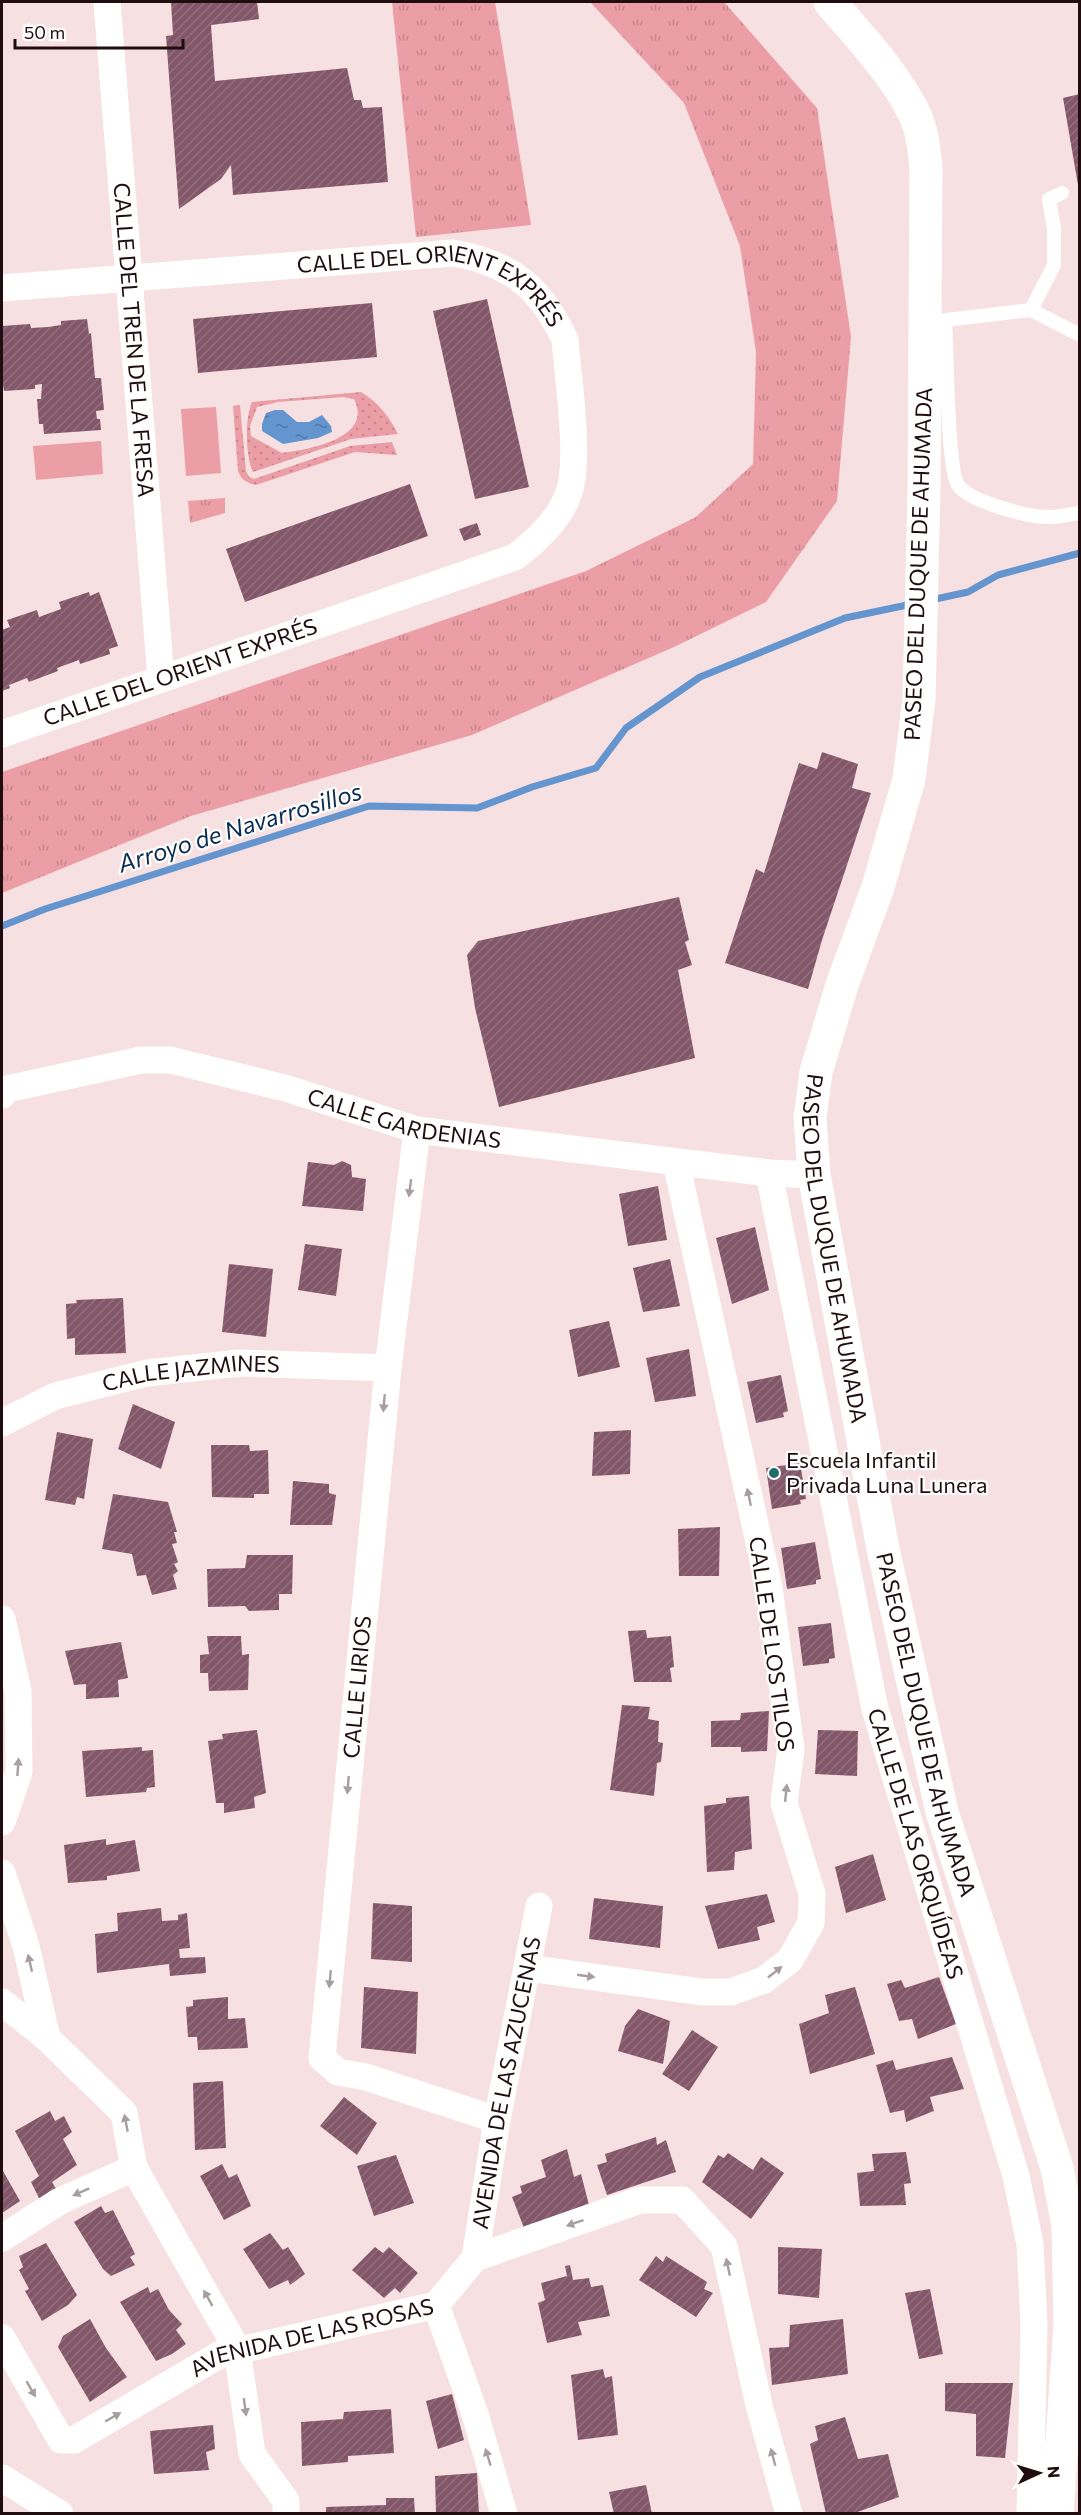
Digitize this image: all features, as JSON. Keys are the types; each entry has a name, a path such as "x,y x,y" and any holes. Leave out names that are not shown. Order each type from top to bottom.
{"main road":[{"name":"PASEO DEL DUQUE DE AHUMADA","path":"830,2 881,62 913,110 922,137 926,168 935,321 921,559 919,699 909,779 878,887 842,985 816,1072 810,1118 814,1175 883,1549 942,1812 1058,2168 1068,2225 1070,2325 1057,2514"}],"street":[{"name":"CALLE DEL TREN DE LA FRESA","path":"107,2 127,278 161,679"},
{"name":"CALLE DEL ORIENT EXPRÉS","path":"2,288 453,253 482,258 508,269 538,294 557,322 565,340 574,464 568,496 539,539 515,557 2,734"},
{"name":"CALLE GARDENIAS","path":"3,1090 141,1060 170,1060 285,1088 417,1130 769,1173 814,1175"},
{"name":"CALLE LIRIOS","path":"417,1130 388,1368 322,2058 338,2072 366,2077 497,2120"},
{"name":"CALLE DE LOS TILOS","path":"528,1968 702,1992 731,1992 764,1980 790,1960 811,1923 812,1894 784,1803 790,1748 769,1588 676,1162"},
{"name":"CALLE DE LAS ORQUÍDEAS","path":"769,1173 875,1709 1016,2176 1030,2244 1034,2325 1030,2514"},
{"name":"CALLE JAZMINES","path":"2,1423 55,1396 147,1373 239,1363 388,1368"},
{"path":"2,1619 18,1691 19,1772 2,1822"},
{"path":"2,1873 26,1946 47,2038"},
{"name":"AVENIDA DE LAS AZUCENAS","path":"475,2258 497,2120 539,1906"},
{"path":"2,2002 47,2038 124,2113 134,2168 237,2349 252,2454 286,2501 286,2514"},
{"path":"2,2238 60,2201 134,2168"},
{"path":"475,2258 640,2200 682,2200 724,2246 759,2405 789,2514"},
{"name":"AVENIDA DE LAS ROSAS","path":"2,2338 61,2440 74,2440 219,2355 237,2349 436,2305 475,2258"},
{"path":"436,2305 475,2414 504,2514"},
{"path":"2,2478 60,2514"}],"lane":[{"path":"1031,310 1054,265 1054,229 1049,199 1062,193"},
{"path":"1080,335 1031,310 935,321 957,485 969,496 1023,513 1048,517 1080,513"}],"green space":[{"path":"392,2 495,2 531,225 416,237"},
{"path":"590,2 724,2 817,108 851,337 837,501 766,602 674,647 472,735 191,816 2,893 2,772 586,571 696,517 753,464 756,352 740,246 684,103"},
{"path":"361,392 382,410 398,434 351,439 253,472 248,456 247,437 248,417 252,402","holes":["343,397 354,399 358,412 355,423 336,440 307,449 282,453 251,436 250,426 257,407 278,402"]},
{"path":"240,405 246,471 249,477 254,479 350,446 392,442 397,455 355,452 256,485 243,479 238,471 233,406"},
{"path":"216,407 221,473 186,476 181,409"},
{"path":"101,441 103,474 36,480 33,446"},
{"path":"225,498 225,513 190,523 188,501"}],"water":[{"path":"283,410 297,422 309,422 322,415 331,426 332,432 318,438 283,444 262,431 266,413"}],"building":[{"path":"171,2 257,2 259,19 211,25 215,81 347,68 354,100 361,100 363,108 382,107 388,182 233,195 231,165 221,179 179,209 166,36 173,35"},
{"path":"1080,94 1080,185 1078,185 1063,98"},
{"path":"487,299 529,487 475,499 433,311"},
{"path":"372,303 377,357 198,373 193,319"},
{"path":"87,319 89,334 91,333 95,378 101,378 104,410 96,411 97,419 100,419 101,430 44,434 43,424 39,424 37,399 41,399 42,384 35,385 35,389 4,391 2,326 30,324 31,328 48,327 61,325 61,321"},
{"path":"410,484 428,536 245,602 226,549"},
{"path":"477,523 481,535 464,541 459,529"},
{"path":"89,592 90,596 99,592 118,646 109,649 110,654 80,664 79,660 29,682 27,678 9,685 10,688 2,691 2,630 10,627 7,620 37,610 39,617 61,609 59,602"},
{"path":"822,752 858,764 852,788 871,793 808,989 725,963 756,869 764,873 799,763 817,769"},
{"path":"679,897 689,940 685,942 692,965 678,970 695,1058 499,1107 475,1008 467,955 478,941"},
{"path":"342,1161 351,1165 352,1177 366,1179 363,1211 302,1206 308,1162 334,1165"},
{"path":"658,1186 667,1240 628,1246 619,1194"},
{"path":"755,1227 769,1290 732,1304 716,1238"},
{"path":"305,1244 342,1249 336,1296 298,1290"},
{"path":"670,1259 680,1306 643,1312 633,1268"},
{"path":"229,1264 273,1269 266,1337 222,1332"},
{"path":"123,1298 126,1353 75,1355 75,1338 67,1339 66,1304 77,1303 76,1300"},
{"path":"609,1321 620,1367 578,1377 569,1330"},
{"path":"689,1349 696,1396 655,1402 646,1358"},
{"path":"781,1375 788,1411 783,1413 784,1417 756,1423 747,1382"},
{"path":"133,1404 175,1422 161,1469 118,1449"},
{"path":"631,1430 630,1474 592,1476 594,1432"},
{"path":"57,1432 93,1439 84,1499 77,1497 75,1505 45,1500"},
{"path":"211,1445 249,1445 250,1451 268,1450 269,1494 254,1494 254,1498 212,1497"},
{"path":"800,1463 806,1499 800,1500 801,1504 772,1509 766,1468"},
{"path":"293,1481 329,1484 329,1493 336,1495 332,1525 290,1525"},
{"path":"113,1494 168,1502 177,1532 174,1532 177,1543 172,1544 178,1562 174,1564 178,1571 173,1575 177,1589 152,1595 146,1575 137,1576 132,1554 102,1549"},
{"path":"720,1527 719,1576 679,1576 678,1529"},
{"path":"815,1542 821,1579 816,1580 816,1584 787,1589 781,1548"},
{"path":"247,1555 293,1555 292,1594 279,1594 279,1610 249,1611 245,1606 208,1607 207,1569 245,1568"},
{"path":"831,1623 835,1658 829,1659 829,1663 803,1666 798,1627"},
{"path":"646,1630 647,1638 671,1636 674,1667 670,1668 672,1682 634,1682 628,1631"},
{"path":"207,1636 241,1636 242,1655 249,1654 248,1690 209,1691 208,1673 200,1673 200,1655 209,1654"},
{"path":"121,1642 128,1678 118,1680 119,1697 86,1699 86,1684 74,1685 65,1651"},
{"path":"622,1705 650,1707 648,1719 659,1721 658,1742 663,1743 661,1762 657,1763 654,1796 610,1790"},
{"path":"769,1711 767,1751 741,1752 741,1747 711,1747 711,1721 740,1720 741,1713"},
{"path":"257,1730 266,1793 254,1797 255,1808 224,1813 224,1803 216,1803 208,1741 223,1739 222,1734"},
{"path":"818,1730 858,1731 857,1776 815,1774"},
{"path":"142,1747 142,1751 153,1750 155,1787 147,1788 146,1792 86,1797 82,1751"},
{"path":"749,1796 752,1849 735,1852 734,1870 707,1872 704,1806 726,1803 726,1798"},
{"path":"106,1839 106,1845 135,1840 140,1871 107,1876 107,1880 68,1883 64,1845"},
{"path":"873,1854 886,1900 846,1913 835,1867"},
{"path":"767,1894 775,1922 757,1927 760,1940 718,1949 705,1906"},
{"path":"594,1898 663,1906 660,1948 589,1939"},
{"path":"373,1903 412,1906 412,1962 371,1959"},
{"path":"161,1908 162,1921 178,1920 178,1915 187,1913 190,1948 179,1949 180,1958 205,1957 206,1973 170,1976 169,1964 97,1973 95,1934 118,1931 117,1913"},
{"path":"939,1977 956,2024 918,2039 912,2019 899,2021 887,1984 901,1980 905,1988"},
{"path":"364,1987 418,1992 416,2054 361,2048"},
{"path":"855,1987 875,2054 810,2074 799,2024 829,2013 825,1995"},
{"path":"228,1997 228,2019 245,2018 248,2048 198,2050 197,2037 188,2037 186,2007 193,2006 193,2000"},
{"path":"638,2009 670,2021 663,2064 618,2051 625,2026"},
{"path":"692,2030 718,2047 689,2091 662,2074"},
{"path":"952,2057 964,2089 930,2097 934,2111 906,2122 904,2110 890,2113 876,2065 893,2060 896,2070"},
{"path":"223,2081 226,2148 195,2150 193,2083"},
{"path":"344,2097 377,2123 357,2155 320,2126"},
{"path":"50,2111 55,2121 64,2116 72,2132 63,2139 77,2165 52,2182 58,2192 41,2202 31,2182 39,2176 15,2131"},
{"path":"656,2137 657,2145 666,2140 676,2172 607,2195 597,2165 607,2162 605,2154"},
{"path":"567,2149 574,2177 581,2174 589,2205 524,2228 512,2197 522,2193 520,2186 546,2177 541,2160"},
{"path":"906,2152 911,2183 904,2184 906,2205 860,2206 857,2173 874,2171 872,2154"},
{"path":"728,2153 753,2170 761,2157 784,2173 751,2219 702,2182 718,2155 724,2158"},
{"path":"396,2155 414,2203 374,2216 357,2166"},
{"path":"222,2164 229,2178 237,2174 251,2206 224,2220 200,2176"},
{"path":"2,2172 20,2201 2,2213"},
{"path":"101,2206 105,2213 113,2210 135,2254 130,2257 135,2265 111,2276 103,2269 74,2222"},
{"path":"270,2233 283,2250 288,2247 305,2274 290,2285 288,2280 269,2289 243,2249"},
{"path":"46,2243 77,2295 68,2305 42,2321 25,2291 29,2289 19,2270 23,2267 19,2256"},
{"path":"375,2247 383,2253 389,2247 418,2273 400,2293 395,2288 384,2298 352,2270"},
{"path":"778,2247 822,2249 819,2298 778,2294"},
{"path":"656,2256 663,2262 666,2256 707,2282 704,2289 713,2293 696,2317 639,2280"},
{"path":"570,2265 573,2280 589,2278 591,2287 603,2285 610,2316 578,2322 582,2335 547,2343 538,2303 545,2300 541,2283 567,2276 565,2266"},
{"path":"148,2287 150,2293 158,2289 169,2310 182,2324 176,2330 186,2344 156,2361 120,2302"},
{"path":"930,2289 943,2354 919,2359 905,2293"},
{"path":"90,2319 106,2348 127,2377 90,2402 58,2347 63,2336"},
{"path":"843,2319 848,2374 772,2385 769,2348 789,2347 790,2325"},
{"path":"603,2369 605,2378 612,2376 618,2435 578,2440 571,2375"},
{"path":"945,2383 1013,2383 1005,2458 976,2456 976,2414 945,2411"},
{"path":"452,2394 464,2440 438,2449 426,2401"},
{"path":"391,2409 394,2453 348,2456 348,2462 302,2466 301,2422 343,2419 344,2412"},
{"path":"845,2417 858,2459 888,2454 899,2497 852,2514 826,2514 810,2444 818,2440 815,2426"},
{"path":"213,2425 215,2449 206,2452 209,2470 154,2474 150,2431"},
{"path":"477,2473 479,2514 436,2514 435,2476"},
{"path":"646,2485 652,2514 614,2514 609,2492"},
{"path":"386,2498 414,2498 415,2514 326,2514 326,2507 386,2505"}],"waterway":[{"name":"Arroyo de Navarrosillos","path":"931,600 968,592 998,575 1080,553"},
{"name":"Arroyo de Navarrosillos","path":"2,926 45,909 369,806 477,808 532,787 596,768 626,728 700,677 845,618 912,604"}],"place":[{"name":"Escuela Infantil Privada Luna Lunera","path":"774,1473"}]}
